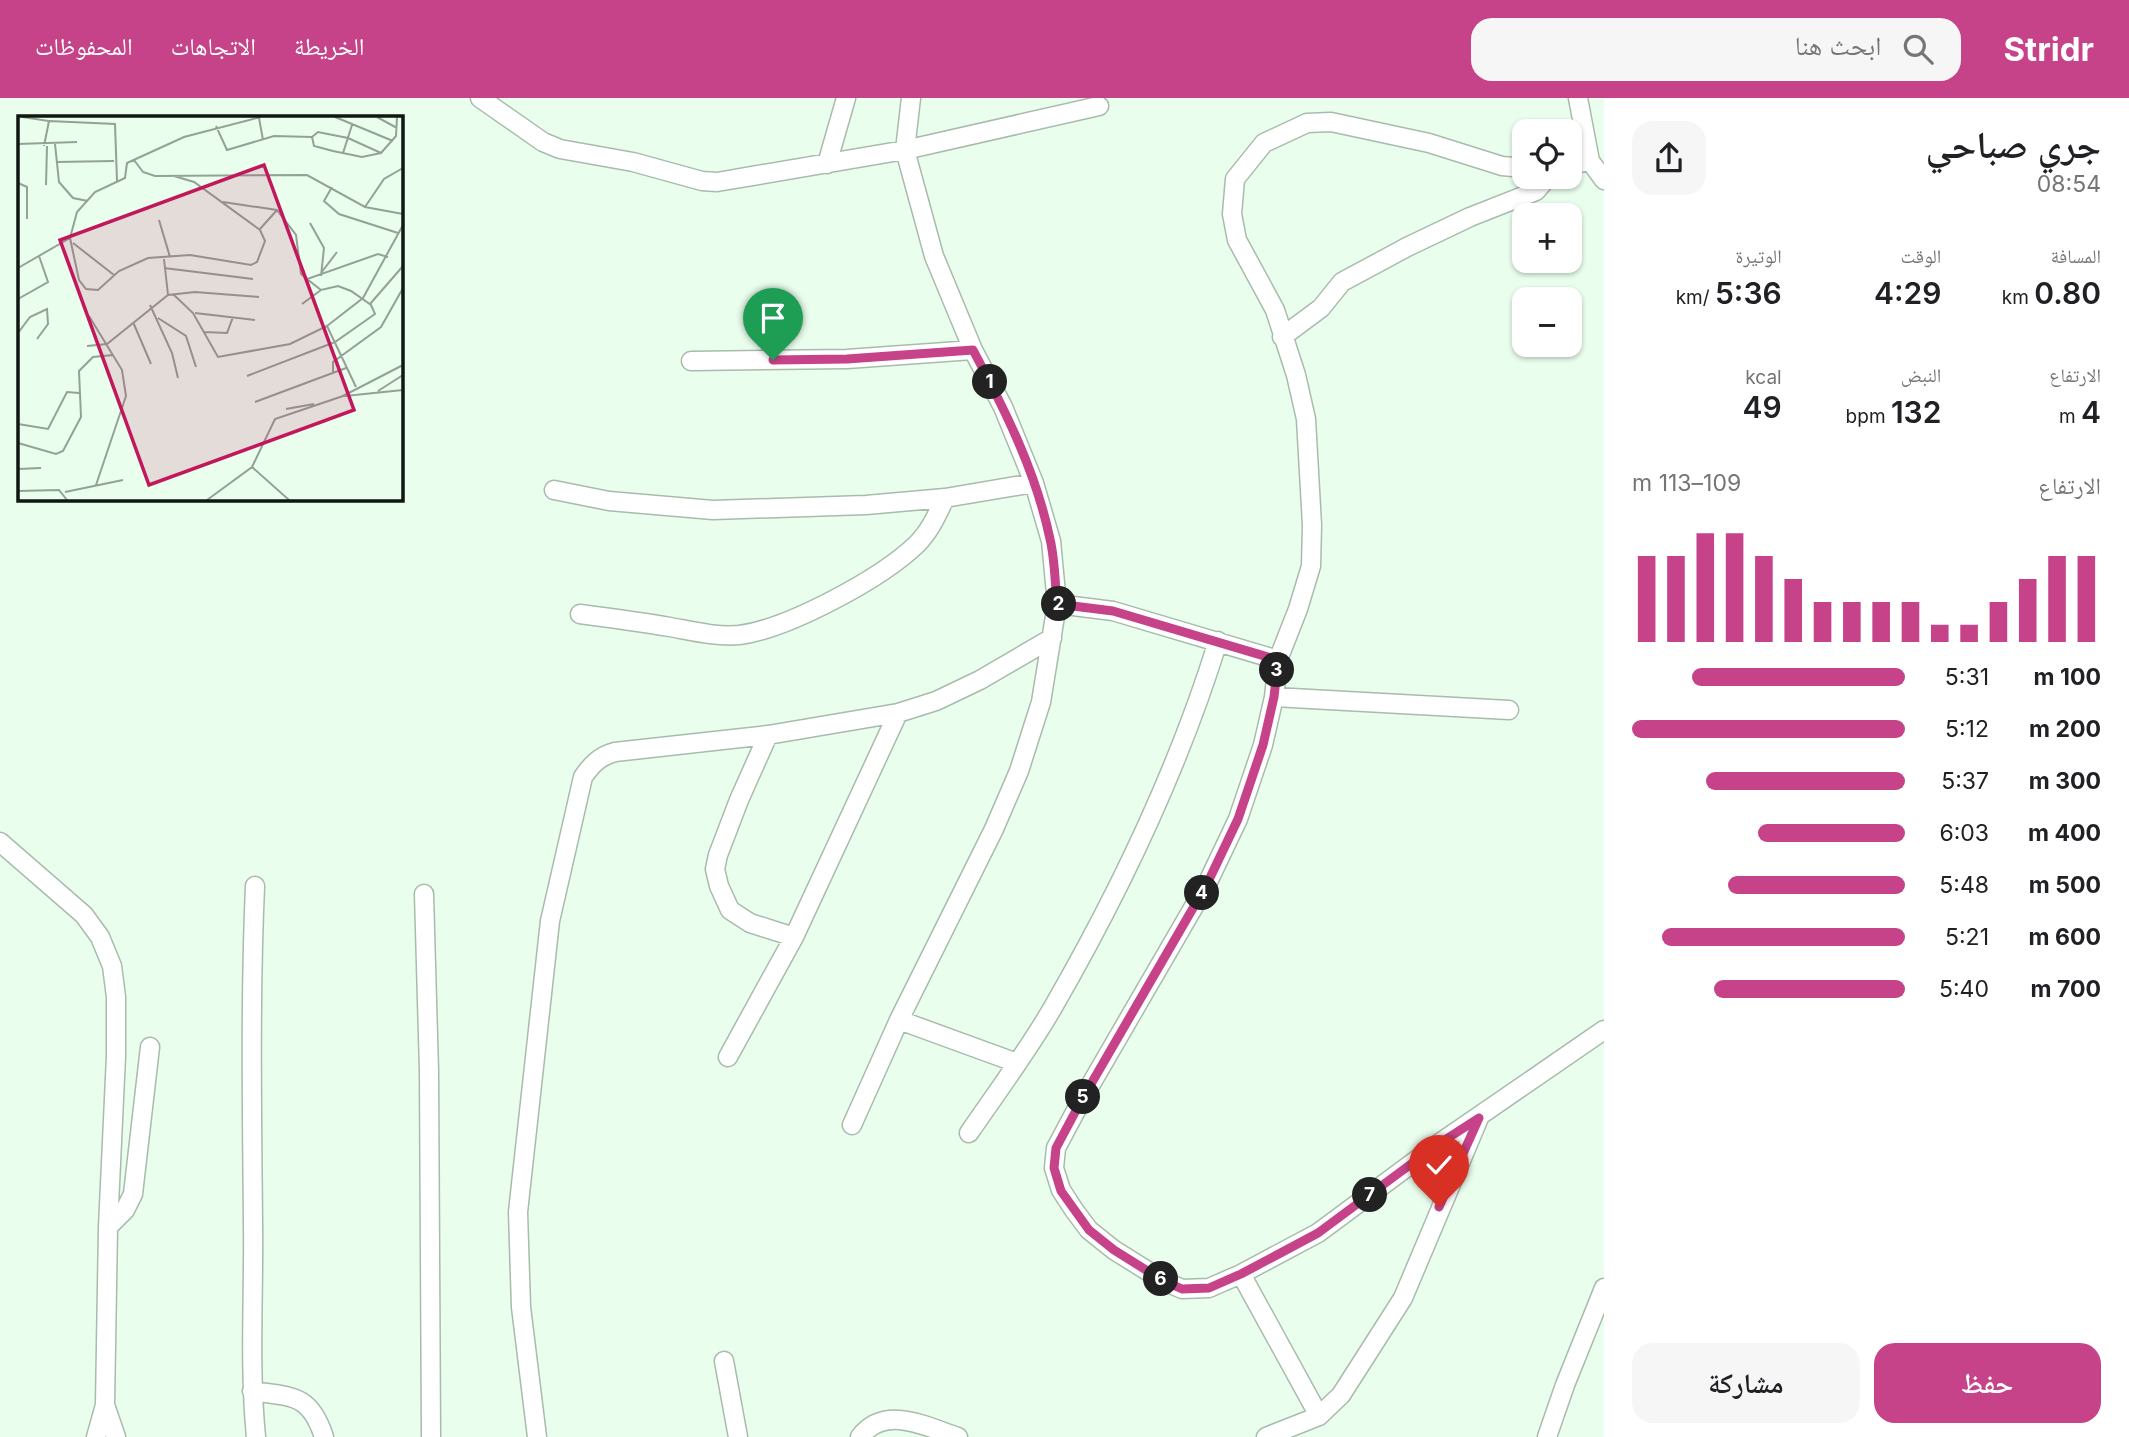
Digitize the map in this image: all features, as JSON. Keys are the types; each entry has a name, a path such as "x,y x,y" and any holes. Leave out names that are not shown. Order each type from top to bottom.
{"street":[{"path":"480,98 542,142 560,149 633,162 702,181 732,180 905,150 1099,106"},
{"path":"827,164 846,98"},
{"path":"852,1125 900,1020 994,830 1019,771 1041,702 1057,604 1051,541 1034,483 1003,407 973,350 934,256 905,150 911,98"},
{"path":"1578,98 1590,161 1604,180"},
{"path":"1512,167 1429,143 1331,122 1307,123 1264,143 1236,179 1232,214 1237,240 1275,310 1296,375 1306,419 1311,566 1278,660 1274,697 1263,745 1233,830 1207,884 1056,1148 1054,1168 1061,1191 1089,1230 1114,1250 1162,1280 1182,1289 1209,1288 1318,1233 1434,1147 1604,1030"},
{"path":"1582,163 1590,161"},
{"path":"1282,337 1321,308 1342,282 1470,217 1538,189"},
{"path":"691,361 847,359 973,350"},
{"path":"554,491 609,501 713,510 866,505 945,499 1034,483"},
{"path":"580,614 710,634 738,635 783,624 893,564 918,543 933,524 945,499"},
{"path":"1057,604 1113,611 1278,660"},
{"path":"537,1437 521,1307 518,1212 550,921 583,776 592,764 604,755 615,752 768,735 898,713 958,691 1052,638"},
{"path":"969,1133 1051,1010 1094,932 1139,841 1193,719 1218,641"},
{"path":"1274,697 1508,710"},
{"path":"727,1057 794,937 898,713"},
{"path":"768,735 739,800 715,869 719,886 730,909 750,923 794,937"},
{"path":"0,842 83,915 100,937 112,966 116,997 116,1056 108,1227 105,1405 96,1437"},
{"path":"255,886 251,973 252,1391 256,1437"},
{"path":"424,894 429,1084 431,1437"},
{"path":"900,1020 1017,1063"},
{"path":"108,1227 125,1210 133,1194 150,1047"},
{"path":"1266,1437 1319,1416 1341,1395 1398,1307 1479,1118"},
{"path":"1241,1274 1319,1416"},
{"path":"1547,1437 1604,1288"},
{"path":"724,1361 738,1437"},
{"path":"252,1391 308,1405 315,1413 324,1437"},
{"path":"105,1405 116,1437"},
{"path":"860,1437 866,1430 884,1420 895,1418 958,1437"}],"route":[{"path":"773,360 847,359 973,350 1003,407 1034,483 1051,541 1057,604 1113,611 1278,660 1274,697 1263,745 1238,819 1207,884 1056,1148 1054,1168 1061,1191 1089,1230 1114,1250 1162,1280 1182,1289 1209,1288 1318,1233 1434,1147 1479,1118 1439,1207"}]}
